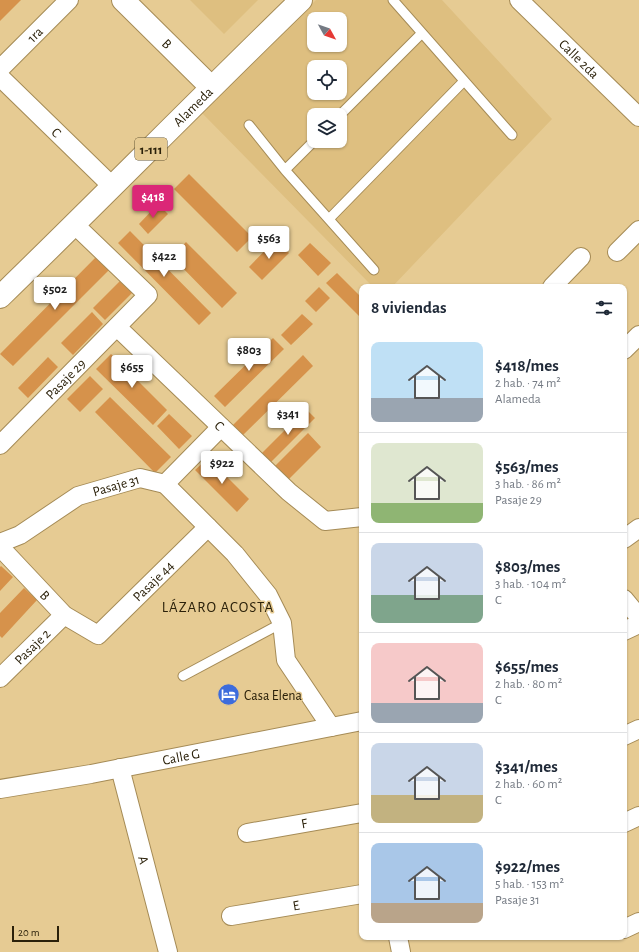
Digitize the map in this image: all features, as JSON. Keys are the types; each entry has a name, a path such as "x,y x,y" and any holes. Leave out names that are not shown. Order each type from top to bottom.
{"main road":[{"name":"B","path":"123,0 211,87"},
{"name":"Alameda","path":"0,297 75,225 211,87 301,0"}],"street":[{"name":"1ra","path":"0,69 69,0"},
{"name":"Calle 2da","path":"519,0 639,117"},
{"name":"C","path":"0,77 113,187"},
{"name":"Pasaje 29","path":"0,446 148,295 75,225"},
{"path":"617,252 637,236"},
{"path":"555,284 581,257"},
{"name":"C","path":"117,327 289,492 325,521 359,517"},
{"path":"221,427 165,484 235,554 268,595 282,623 286,660 331,727"},
{"name":"Pasaje 31","path":"0,543 20,535 78,496 140,478 165,484"},
{"name":"Pasaje 44","path":"98,635 208,528"},
{"path":"627,537 639,528"},
{"name":"B","path":"0,547 64,615 98,635"},
{"path":"627,603 639,617"},
{"name":"Pasaje 2","path":"0,678 64,615"},
{"path":"627,630 639,624"},
{"name":"Calle G","path":"0,790 331,727 359,724"},
{"path":"627,735 639,729"},
{"name":"A","path":"120,768 168,952"},
{"name":"F","path":"247,833 359,814"},
{"path":"627,822 639,816"},
{"name":"E","path":"231,916 359,895"},
{"path":"627,928 639,922"},
{"path":"399,940 401,952"}],"lane":[{"path":"393,0 512,135"},
{"path":"347,108 422,33"},
{"path":"329,219 464,81"},
{"path":"249,125 285,170 374,270"},
{"path":"285,170 307,148"},
{"path":"183,676 282,623"}],"shaded area":[{"path":"190,0 258,0 224,34"},
{"path":"316,0 442,0 552,119 395,284 370,284 202,113"}],"building":[{"path":"0,0 21,0 0,21"},
{"path":"189,174 252,237 237,252 174,189"},
{"path":"158,204 168,214 148,234 139,224"},
{"path":"130,231 211,313 199,325 118,243"},
{"path":"276,239 289,253 262,280 249,267"},
{"path":"186,242 237,293 222,308 172,257"},
{"path":"310,243 331,263 318,276 298,255"},
{"path":"97,256 110,269 13,366 0,354"},
{"path":"337,273 359,295 359,316 326,283"},
{"path":"124,277 136,289 105,320 93,308"},
{"path":"319,287 330,298 316,312 305,301"},
{"path":"92,312 103,324 73,355 61,343"},
{"path":"302,314 313,324 291,345 281,335"},
{"path":"273,338 284,349 225,407 214,396"},
{"path":"111,354 167,410 153,425 96,369"},
{"path":"303,355 313,366 243,435 233,425"},
{"path":"48,357 58,367 28,398 18,388"},
{"path":"90,376 103,389 80,412 67,399"},
{"path":"110,397 171,457 155,473 95,412"},
{"path":"306,409 315,418 270,463 261,454"},
{"path":"169,414 192,436 179,449 157,426"},
{"path":"308,433 321,447 288,480 275,466"},
{"path":"208,458 249,499 237,512 195,470"},
{"path":"1,566 13,577 0,591 0,567"},
{"path":"24,588 37,600 2,638 0,636 0,613"}],"place":[{"name":"Casa Elena","path":"229,695"}],"district":[{"name":"LÁZARO ACOSTA","path":"218,607"}]}
